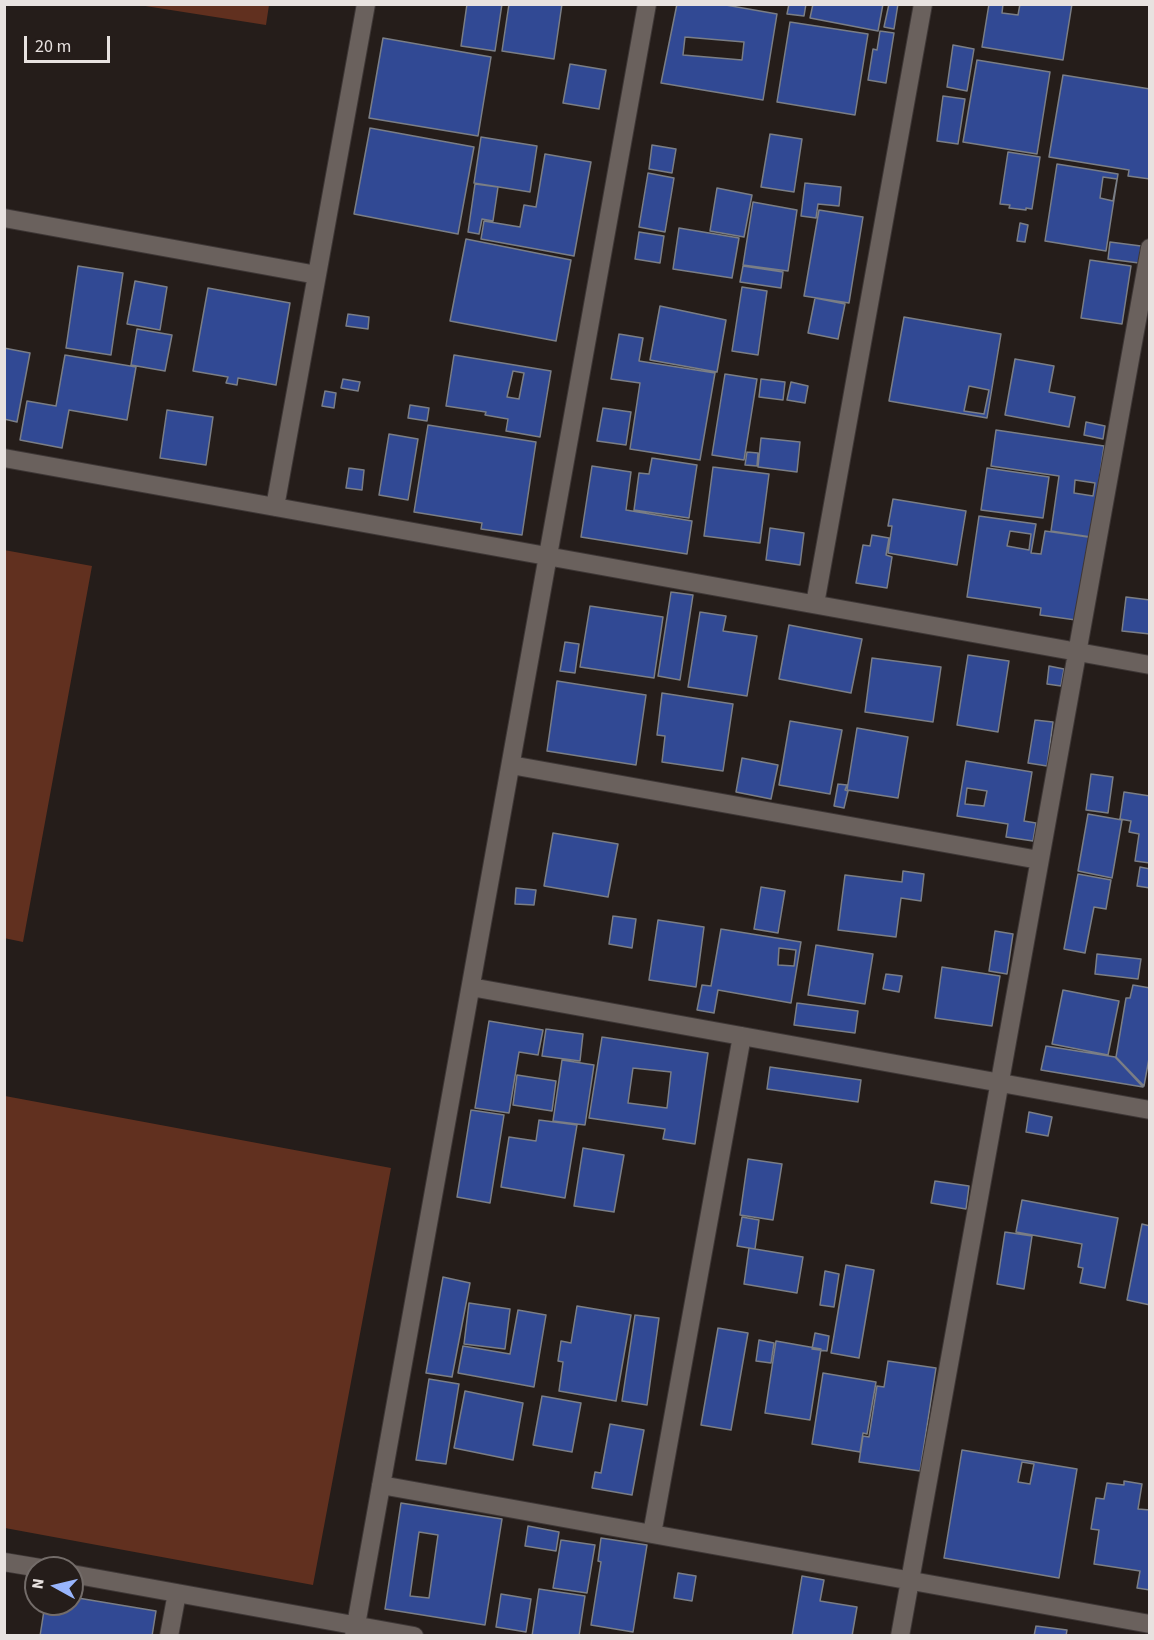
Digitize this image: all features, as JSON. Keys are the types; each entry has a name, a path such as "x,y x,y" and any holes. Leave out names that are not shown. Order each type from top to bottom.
{"street":[{"path":"275,507 366,4"},
{"path":"355,1630 647,4"},
{"path":"815,604 923,4"},
{"path":"4,218 317,275"},
{"path":"900,1635 1149,248"},
{"path":"4,458 1149,665"},
{"path":"511,765 1039,860"},
{"path":"471,987 1149,1110"},
{"path":"652,1534 742,1036"},
{"path":"381,1485 1149,1624"},
{"path":"4,1562 24,1565"},
{"path":"84,1576 355,1630 414,1635"},
{"path":"169,1635 177,1593"}],"shaded area":[{"path":"139,5 269,5 266,25"},
{"path":"4,550 92,566 23,942 4,938"},
{"path":"5,1096 391,1168 313,1585 5,1528"}],"building":[{"path":"467,4 502,4 495,51 461,46"},
{"path":"509,4 562,4 554,59 502,51"},
{"path":"677,4 720,4 777,14 763,100 661,83","holes":["685,37 744,42 742,60 683,55"]},
{"path":"789,4 806,4 804,16 787,14"},
{"path":"813,4 883,4 878,31 810,18"},
{"path":"889,4 898,4 894,29 884,27"},
{"path":"989,4 1003,4 1002,13 1018,15 1020,4 1072,4 1063,60 982,47"},
{"path":"790,22 868,34 855,115 777,102"},
{"path":"880,31 894,33 886,83 868,80 873,49 877,50"},
{"path":"383,38 491,57 478,136 369,118"},
{"path":"953,45 974,49 967,91 947,87"},
{"path":"977,60 1050,72 1037,154 963,142"},
{"path":"570,64 606,70 599,109 563,103"},
{"path":"1063,75 1150,89 1150,179 1128,176 1129,170 1049,157"},
{"path":"943,96 965,99 958,144 937,141"},
{"path":"370,128 474,147 458,234 354,214"},
{"path":"770,134 802,139 794,192 761,187"},
{"path":"481,137 537,146 530,192 474,183"},
{"path":"652,145 676,149 672,173 649,169"},
{"path":"1008,152 1040,157 1032,209 1009,208 1010,205 1000,204"},
{"path":"545,154 591,162 574,256 481,239 484,221 520,227 524,205 536,207"},
{"path":"1057,164 1118,174 1106,251 1045,241","holes":["1103,177 1117,179 1113,201 1100,198"]},
{"path":"648,173 674,178 665,232 639,227"},
{"path":"805,183 841,187 839,206 818,204 816,218 801,216"},
{"path":"475,184 498,187 493,221 482,219 479,234 468,232"},
{"path":"717,188 752,195 744,237 710,231"},
{"path":"753,202 797,210 788,271 743,265"},
{"path":"819,210 863,217 849,303 804,296"},
{"path":"1020,223 1028,225 1025,242 1017,241"},
{"path":"679,228 739,238 732,278 673,269"},
{"path":"639,232 664,236 660,263 635,259"},
{"path":"466,239 571,260 556,341 450,321"},
{"path":"1110,242 1141,246 1139,263 1108,259"},
{"path":"1090,260 1131,266 1122,324 1081,318"},
{"path":"78,266 123,273 111,355 66,348"},
{"path":"743,266 783,272 781,288 740,282"},
{"path":"135,281 167,287 160,330 127,324"},
{"path":"742,287 767,291 758,355 732,351"},
{"path":"208,288 290,303 276,385 238,378 237,385 226,383 228,377 193,371"},
{"path":"815,298 845,304 838,339 808,333"},
{"path":"660,306 726,320 717,372 650,360"},
{"path":"348,314 369,317 368,329 346,326"},
{"path":"904,317 1001,334 987,418 889,401","holes":["969,386 989,390 984,414 964,411"]},
{"path":"137,329 172,335 165,371 131,365"},
{"path":"619,334 643,338 639,361 715,373 700,460 630,449 640,383 611,379"},
{"path":"4,348 30,353 17,422 4,419"},
{"path":"65,355 136,367 127,420 69,410 62,448 20,440 27,401 56,406"},
{"path":"454,355 551,371 540,437 506,431 508,419 485,415 486,412 446,406","holes":["513,371 524,373 519,399 507,397"]},
{"path":"1015,359 1054,366 1049,392 1075,397 1069,427 1005,415"},
{"path":"725,374 757,379 744,460 712,455"},
{"path":"343,379 360,382 358,391 341,388"},
{"path":"761,379 785,382 783,400 759,397"},
{"path":"791,382 808,386 805,403 787,400"},
{"path":"325,391 336,393 334,408 322,406"},
{"path":"410,405 429,408 427,421 408,418"},
{"path":"603,408 631,412 626,445 597,441"},
{"path":"167,410 213,417 206,465 160,458"},
{"path":"1086,422 1105,426 1103,439 1084,435"},
{"path":"428,425 536,442 522,535 481,529 482,523 414,512"},
{"path":"996,430 1104,446 1091,537 1051,531 1059,476 991,466","holes":["1075,480 1095,483 1093,496 1074,493"]},
{"path":"389,434 418,439 408,500 379,495"},
{"path":"761,438 800,442 797,472 758,467"},
{"path":"747,452 758,453 757,466 745,465"},
{"path":"652,458 697,465 689,518 634,510 639,473 649,474"},
{"path":"592,466 631,472 626,510 692,521 687,554 581,537"},
{"path":"713,467 769,474 760,543 704,536"},
{"path":"349,468 364,470 362,490 346,488"},
{"path":"987,468 1049,477 1043,518 981,510"},
{"path":"893,499 966,511 957,565 888,553 892,526 888,526"},
{"path":"979,516 1036,524 1031,553 1041,554 1045,531 1095,538 1083,621 1040,615 1041,608 967,597","holes":["1010,531 1031,534 1029,550 1007,546"]},
{"path":"770,528 804,533 800,565 766,560"},
{"path":"872,535 889,538 886,555 892,557 887,588 856,583 863,545 870,546"},
{"path":"671,592 693,595 680,680 658,676"},
{"path":"1126,597 1150,600 1150,634 1122,631"},
{"path":"590,606 663,617 654,678 580,667"},
{"path":"700,612 726,616 723,631 757,636 747,696 688,687"},
{"path":"789,625 862,639 851,693 779,679"},
{"path":"565,642 579,644 575,673 560,671"},
{"path":"968,655 1009,661 998,732 957,725"},
{"path":"872,658 941,667 933,722 865,712"},
{"path":"1049,666 1064,669 1061,686 1047,684"},
{"path":"557,681 646,695 636,765 547,751"},
{"path":"662,693 733,704 723,771 662,762 665,736 657,735"},
{"path":"1035,720 1053,722 1047,766 1028,763"},
{"path":"790,721 842,730 830,794 779,785"},
{"path":"857,728 908,737 898,798 847,790"},
{"path":"742,758 778,765 771,799 736,792"},
{"path":"966,761 1032,772 1024,821 1036,823 1033,841 1006,837 1008,824 957,816","holes":["967,788 987,791 984,806 965,804"]},
{"path":"1091,774 1113,777 1108,813 1086,810"},
{"path":"838,784 847,785 844,808 834,806"},
{"path":"1124,792 1150,796 1150,863 1135,861 1139,834 1129,832 1131,821 1120,819"},
{"path":"1088,814 1122,820 1112,878 1078,871"},
{"path":"553,833 618,844 608,897 544,886"},
{"path":"1140,867 1150,869 1150,888 1137,886"},
{"path":"903,871 924,874 921,901 901,898 896,937 838,930 845,875 902,882"},
{"path":"1078,874 1111,880 1106,909 1094,907 1085,953 1064,949"},
{"path":"761,887 785,891 778,933 754,929"},
{"path":"516,888 536,890 534,905 515,904"},
{"path":"613,916 636,919 632,948 609,944"},
{"path":"658,920 704,927 696,987 649,980"},
{"path":"721,929 801,942 791,1003 718,990 714,1013 697,1010 702,985 711,986","holes":["779,948 796,950 794,966 778,965"]},
{"path":"995,931 1013,934 1007,974 989,971"},
{"path":"816,945 873,954 865,1004 808,995"},
{"path":"1097,954 1141,959 1138,979 1095,974"},
{"path":"942,967 1000,976 992,1026 935,1018"},
{"path":"886,974 902,976 899,992 883,989"},
{"path":"1133,985 1150,988 1150,1053 1144,1086 1116,1057 1126,998 1130,998"},
{"path":"1063,990 1119,1001 1108,1055 1052,1044"},
{"path":"797,1003 858,1011 855,1033 794,1025"},
{"path":"489,1021 543,1030 538,1055 519,1052 509,1113 475,1108"},
{"path":"546,1029 583,1034 580,1061 542,1056"},
{"path":"602,1037 708,1053 695,1144 663,1139 665,1129 589,1118","holes":["633,1068 671,1072 667,1108 628,1103"]},
{"path":"1046,1046 1115,1057 1143,1087 1041,1070"},
{"path":"562,1060 594,1065 585,1125 553,1121"},
{"path":"770,1067 861,1080 858,1102 767,1089"},
{"path":"517,1075 556,1081 552,1111 513,1105"},
{"path":"471,1110 504,1115 490,1203 457,1197"},
{"path":"1029,1112 1052,1117 1048,1136 1026,1132"},
{"path":"539,1120 577,1125 565,1198 501,1187 509,1137 536,1141"},
{"path":"583,1148 624,1155 614,1212 574,1206"},
{"path":"748,1159 782,1164 773,1220 740,1215"},
{"path":"935,1181 969,1186 966,1209 931,1203"},
{"path":"1022,1200 1118,1218 1105,1288 1080,1283 1083,1268 1078,1267 1082,1244 1016,1232"},
{"path":"742,1217 759,1220 755,1249 737,1246"},
{"path":"1142,1224 1150,1226 1150,1305 1127,1300"},
{"path":"1005,1232 1032,1236 1024,1289 997,1284"},
{"path":"749,1248 803,1257 797,1293 744,1284"},
{"path":"846,1265 874,1270 859,1358 831,1353"},
{"path":"825,1271 839,1274 834,1307 820,1305"},
{"path":"443,1277 470,1283 452,1377 426,1373"},
{"path":"469,1303 510,1309 505,1349 464,1344"},
{"path":"577,1306 631,1315 616,1401 559,1391 563,1362 558,1361 561,1341 571,1343"},
{"path":"518,1310 546,1315 534,1387 458,1373 463,1346 510,1354"},
{"path":"635,1315 659,1318 647,1405 622,1401"},
{"path":"718,1328 748,1333 731,1430 701,1425"},
{"path":"815,1333 829,1336 827,1351 812,1349"},
{"path":"759,1340 774,1343 771,1363 756,1361"},
{"path":"776,1341 821,1349 810,1420 765,1413"},
{"path":"888,1361 936,1368 920,1471 859,1462 863,1436 869,1437 877,1386 884,1387"},
{"path":"823,1373 876,1382 867,1434 863,1433 860,1452 812,1444"},
{"path":"429,1379 459,1384 446,1464 416,1460"},
{"path":"465,1391 523,1403 513,1460 454,1448"},
{"path":"542,1396 581,1403 572,1452 533,1445"},
{"path":"610,1424 644,1430 632,1495 592,1488 595,1472 601,1473"},
{"path":"962,1450 1077,1469 1059,1578 944,1558","holes":["1022,1462 1034,1464 1030,1484 1018,1482"]},
{"path":"1124,1481 1142,1484 1138,1509 1150,1510 1150,1590 1137,1588 1140,1571 1094,1564 1099,1530 1091,1529 1096,1498 1104,1499 1107,1483 1124,1485"},
{"path":"401,1503 502,1519 485,1625 385,1609","holes":["419,1532 438,1535 429,1598 410,1596"]},
{"path":"528,1526 559,1532 556,1551 525,1546"},
{"path":"601,1538 647,1545 633,1632 591,1625 601,1562 598,1561"},
{"path":"561,1540 595,1545 587,1593 553,1588"},
{"path":"678,1573 696,1576 692,1601 674,1598"},
{"path":"802,1576 824,1580 820,1601 857,1607 852,1636 792,1636"},
{"path":"539,1589 585,1596 579,1636 532,1636"},
{"path":"501,1594 531,1599 526,1632 496,1627"},
{"path":"84,1599 156,1611 152,1636 40,1636 43,1616 84,1616"},
{"path":"1036,1626 1067,1630 1066,1636 1034,1636"}]}
